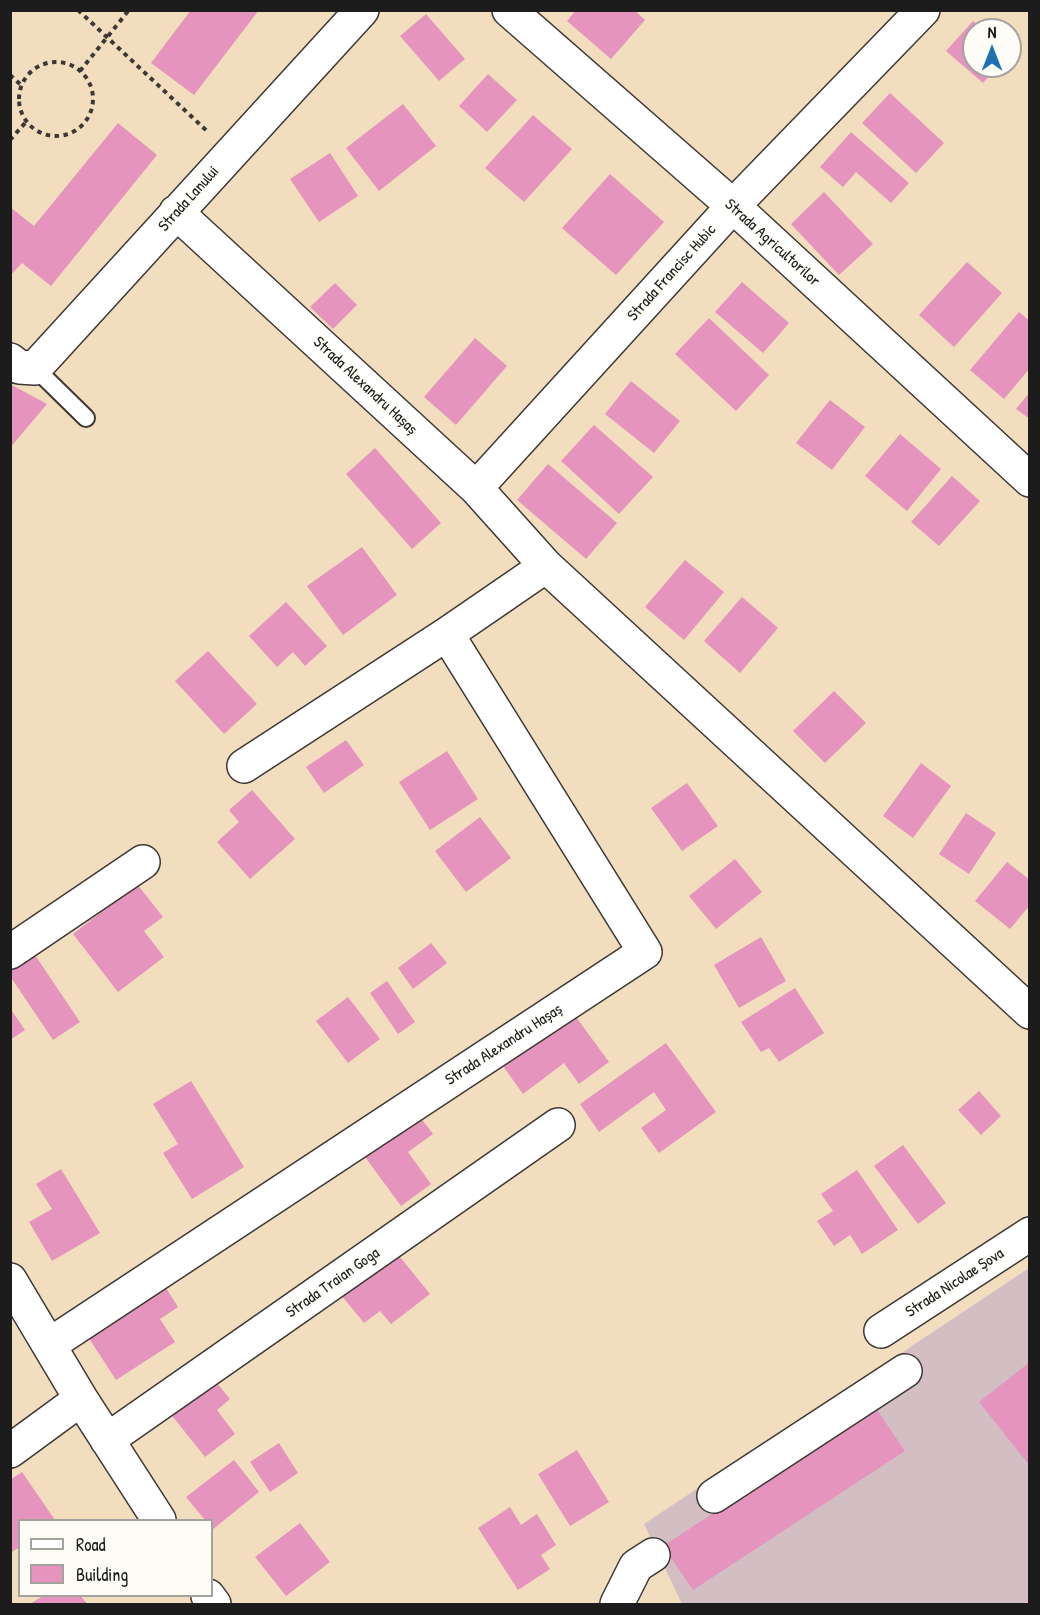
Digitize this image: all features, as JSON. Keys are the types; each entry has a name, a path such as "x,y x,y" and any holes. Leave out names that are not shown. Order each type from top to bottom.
{"street":[{"name":"Strada Lanului","path":"23,364 176,212 362,10"},
{"name":"Strada Agricultorilor","path":"509,10 733,206 1029,480"},
{"name":"Strada Francisc Hubic","path":"476,488 733,206 922,10"},
{"name":"Strada Alexandru Hașaș","path":"176,212 476,488 546,566 1029,1012"},
{"path":"244,766 447,634 546,566"},
{"name":"Strada Alexandru Hașaș","path":"49,1345 645,952 447,634"},
{"path":"10,952 143,862"},
{"name":"Strada Traian Goga","path":"107,1440 558,1125"},
{"name":"Strada Nicolae Șova","path":"881,1331 1029,1234"},
{"path":"10,1280 81,1399 158,1519"},
{"path":"714,1496 904,1371"},
{"path":"10,1451 81,1399"},
{"path":"617,1605 636,1566 652,1555"}],"lane":[{"path":"23,364 86,418"}],"path":[{"path":"78,10 230,153"},
{"path":"80,71 129,10"},
{"path":"51,62 71,64 86,76 94,95 91,114 79,129 61,137 42,134 26,122 19,104 21,85 33,69 51,62"},
{"path":"10,75 21,85"},
{"path":"10,140 26,122"}],"shaded area":[{"path":"1029,1268 1029,1604 682,1604 644,1524"}],"building":[{"path":"191,10 259,10 194,95 151,63"},
{"path":"576,10 634,10 645,20 611,59 567,21"},
{"path":"426,14 465,59 439,81 400,36"},
{"path":"962,33 962,65 946,51"},
{"path":"488,74 517,100 487,132 459,106"},
{"path":"977,78 987,78 983,83"},
{"path":"890,93 944,143 916,173 862,123"},
{"path":"403,104 436,146 379,191 346,148"},
{"path":"533,115 572,149 524,202 485,168"},
{"path":"118,123 157,155 51,286 22,263 10,276 10,207 34,226"},
{"path":"851,132 909,183 891,203 856,172 843,187 820,167"},
{"path":"330,153 358,196 319,222 290,179"},
{"path":"610,174 664,222 616,275 562,228"},
{"path":"824,192 873,244 839,275 791,224"},
{"path":"967,262 1002,293 954,347 919,315"},
{"path":"742,282 789,323 763,353 715,312"},
{"path":"335,283 357,305 333,329 310,307"},
{"path":"1019,312 1030,321 1030,368 1004,399 970,370"},
{"path":"709,318 769,375 736,411 675,354"},
{"path":"475,338 507,366 456,425 424,397"},
{"path":"631,381 680,421 654,453 605,414"},
{"path":"10,384 47,404 10,448"},
{"path":"1030,392 1030,419 1016,409"},
{"path":"830,400 865,427 832,470 796,443"},
{"path":"594,425 653,477 619,514 561,461"},
{"path":"900,434 941,469 907,511 865,476"},
{"path":"375,448 441,523 412,549 346,474"},
{"path":"548,464 617,523 586,559 517,500"},
{"path":"952,476 980,501 939,546 911,522"},
{"path":"362,547 397,595 343,635 307,586"},
{"path":"685,560 724,592 684,640 645,607"},
{"path":"742,597 778,628 740,673 704,641"},
{"path":"286,602 327,646 305,666 293,652 277,667 249,636"},
{"path":"208,651 257,704 224,734 175,681"},
{"path":"834,691 866,723 825,763 793,731"},
{"path":"346,740 364,765 324,793 306,767"},
{"path":"447,751 478,799 430,830 399,782"},
{"path":"921,763 951,786 913,838 883,816"},
{"path":"687,783 718,826 682,851 651,808"},
{"path":"252,790 295,839 250,879 217,842 239,822 229,810"},
{"path":"966,813 996,833 969,874 939,854"},
{"path":"480,817 511,858 466,892 435,851"},
{"path":"735,859 762,892 716,929 689,896"},
{"path":"1007,862 1030,880 1030,905 1010,929 975,901"},
{"path":"137,884 163,917 144,931 164,957 118,992 73,934"},
{"path":"761,937 786,981 739,1008 714,965"},
{"path":"431,943 447,963 413,989 398,968"},
{"path":"35,955 80,1022 53,1040 10,976 10,971"},
{"path":"387,981 415,1022 398,1034 370,993"},
{"path":"795,988 824,1033 779,1062 769,1048 761,1052 741,1022"},
{"path":"348,997 380,1039 348,1063 316,1021"},
{"path":"10,1008 25,1030 10,1040"},
{"path":"571,1010 609,1062 579,1084 564,1063 523,1094 500,1062"},
{"path":"666,1043 716,1112 659,1153 641,1128 666,1110 654,1092 599,1132 580,1104"},
{"path":"191,1081 244,1167 192,1199 163,1153 178,1144 153,1104"},
{"path":"979,1091 1001,1116 981,1135 958,1110"},
{"path":"412,1106 433,1134 408,1152 431,1184 401,1206 357,1146"},
{"path":"903,1145 946,1203 918,1224 874,1166"},
{"path":"61,1169 100,1233 52,1261 29,1222 52,1209 36,1184"},
{"path":"857,1170 898,1230 862,1254 850,1235 834,1246 817,1221 833,1211 821,1194"},
{"path":"392,1247 430,1294 391,1324 380,1311 364,1323 337,1290"},
{"path":"161,1280 178,1307 160,1319 175,1342 116,1380 83,1329"},
{"path":"1030,1362 1030,1466 979,1402"},
{"path":"213,1378 230,1399 217,1410 235,1434 205,1457 169,1412"},
{"path":"875,1407 905,1451 693,1590 663,1546"},
{"path":"279,1443 298,1473 270,1492 250,1462"},
{"path":"577,1450 609,1502 570,1526 538,1474"},
{"path":"234,1460 259,1492 213,1529 213,1519 204,1519 186,1497"},
{"path":"22,1472 54,1519 18,1519 18,1548 10,1553 10,1480"},
{"path":"510,1507 521,1525 537,1514 556,1545 541,1555 550,1569 518,1590 478,1528"},
{"path":"300,1523 330,1562 286,1596 255,1557"},
{"path":"41,1597 82,1597 87,1604 30,1604"}]}
